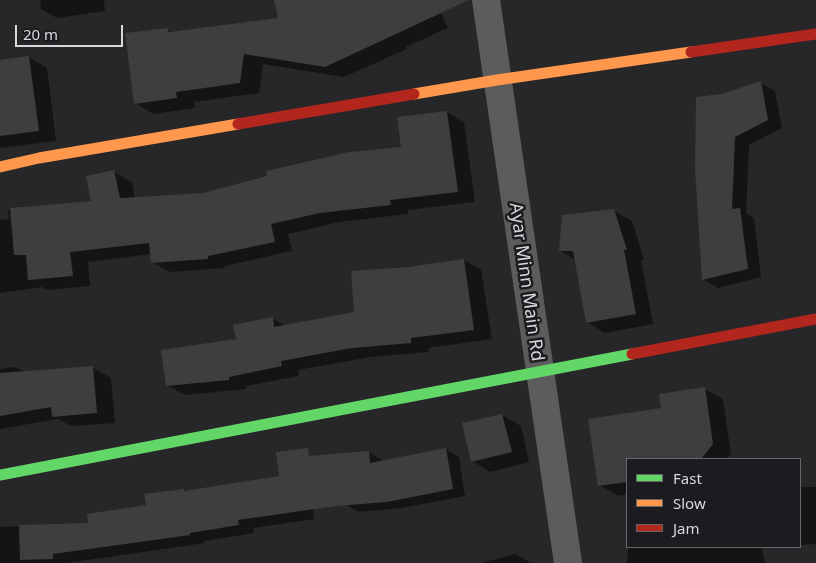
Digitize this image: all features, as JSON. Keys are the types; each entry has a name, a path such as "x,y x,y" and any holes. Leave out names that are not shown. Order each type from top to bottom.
{"street":[{"name":"Ayar Minn Main Rd","path":"486,0 568,563"},
{"path":"0,167 39,158 497,80 816,34"},
{"path":"0,475 816,319"}],"building":[{"path":"274,0 469,0 325,67 244,54 240,83 176,92 177,98 134,104 125,33 168,28 169,32 278,18"},
{"path":"29,56 39,131 0,136 0,60"},
{"path":"761,81 768,120 735,137 732,209 740,208 748,269 702,280 695,169 696,97 722,94"},
{"path":"447,111 458,192 390,200 391,205 320,213 271,224 275,242 208,256 208,259 151,263 149,243 70,252 73,276 28,280 26,255 14,255 10,208 91,201 86,176 114,170 120,198 203,193 267,176 266,171 349,152 401,147 397,117"},
{"path":"614,209 627,250 624,250 636,314 586,323 573,251 559,251 562,215"},
{"path":"464,259 474,330 411,338 411,343 352,348 281,361 282,366 229,377 229,380 166,386 161,350 236,339 233,325 273,317 274,327 354,312 351,271 408,267"},
{"path":"93,366 97,413 52,417 51,407 0,416 0,373"},
{"path":"705,387 713,444 702,458 626,458 626,482 598,486 588,419 661,408 659,394"},
{"path":"502,414 512,452 471,462 462,423"},
{"path":"308,448 309,456 369,451 370,463 446,448 453,489 387,502 336,506 238,520 239,525 190,533 190,535 53,554 53,559 20,560 19,525 88,523 87,514 146,505 144,494 184,489 184,491 279,476 276,452"}],"traffic: fast":[{"path":"0,475 632,354"}],"traffic: slow":[{"path":"414,94 691,52"},
{"path":"0,167 39,158 238,124"}],"traffic: jam":[{"path":"691,52 816,34"},
{"path":"238,124 414,94"},
{"path":"632,354 816,319"}]}
